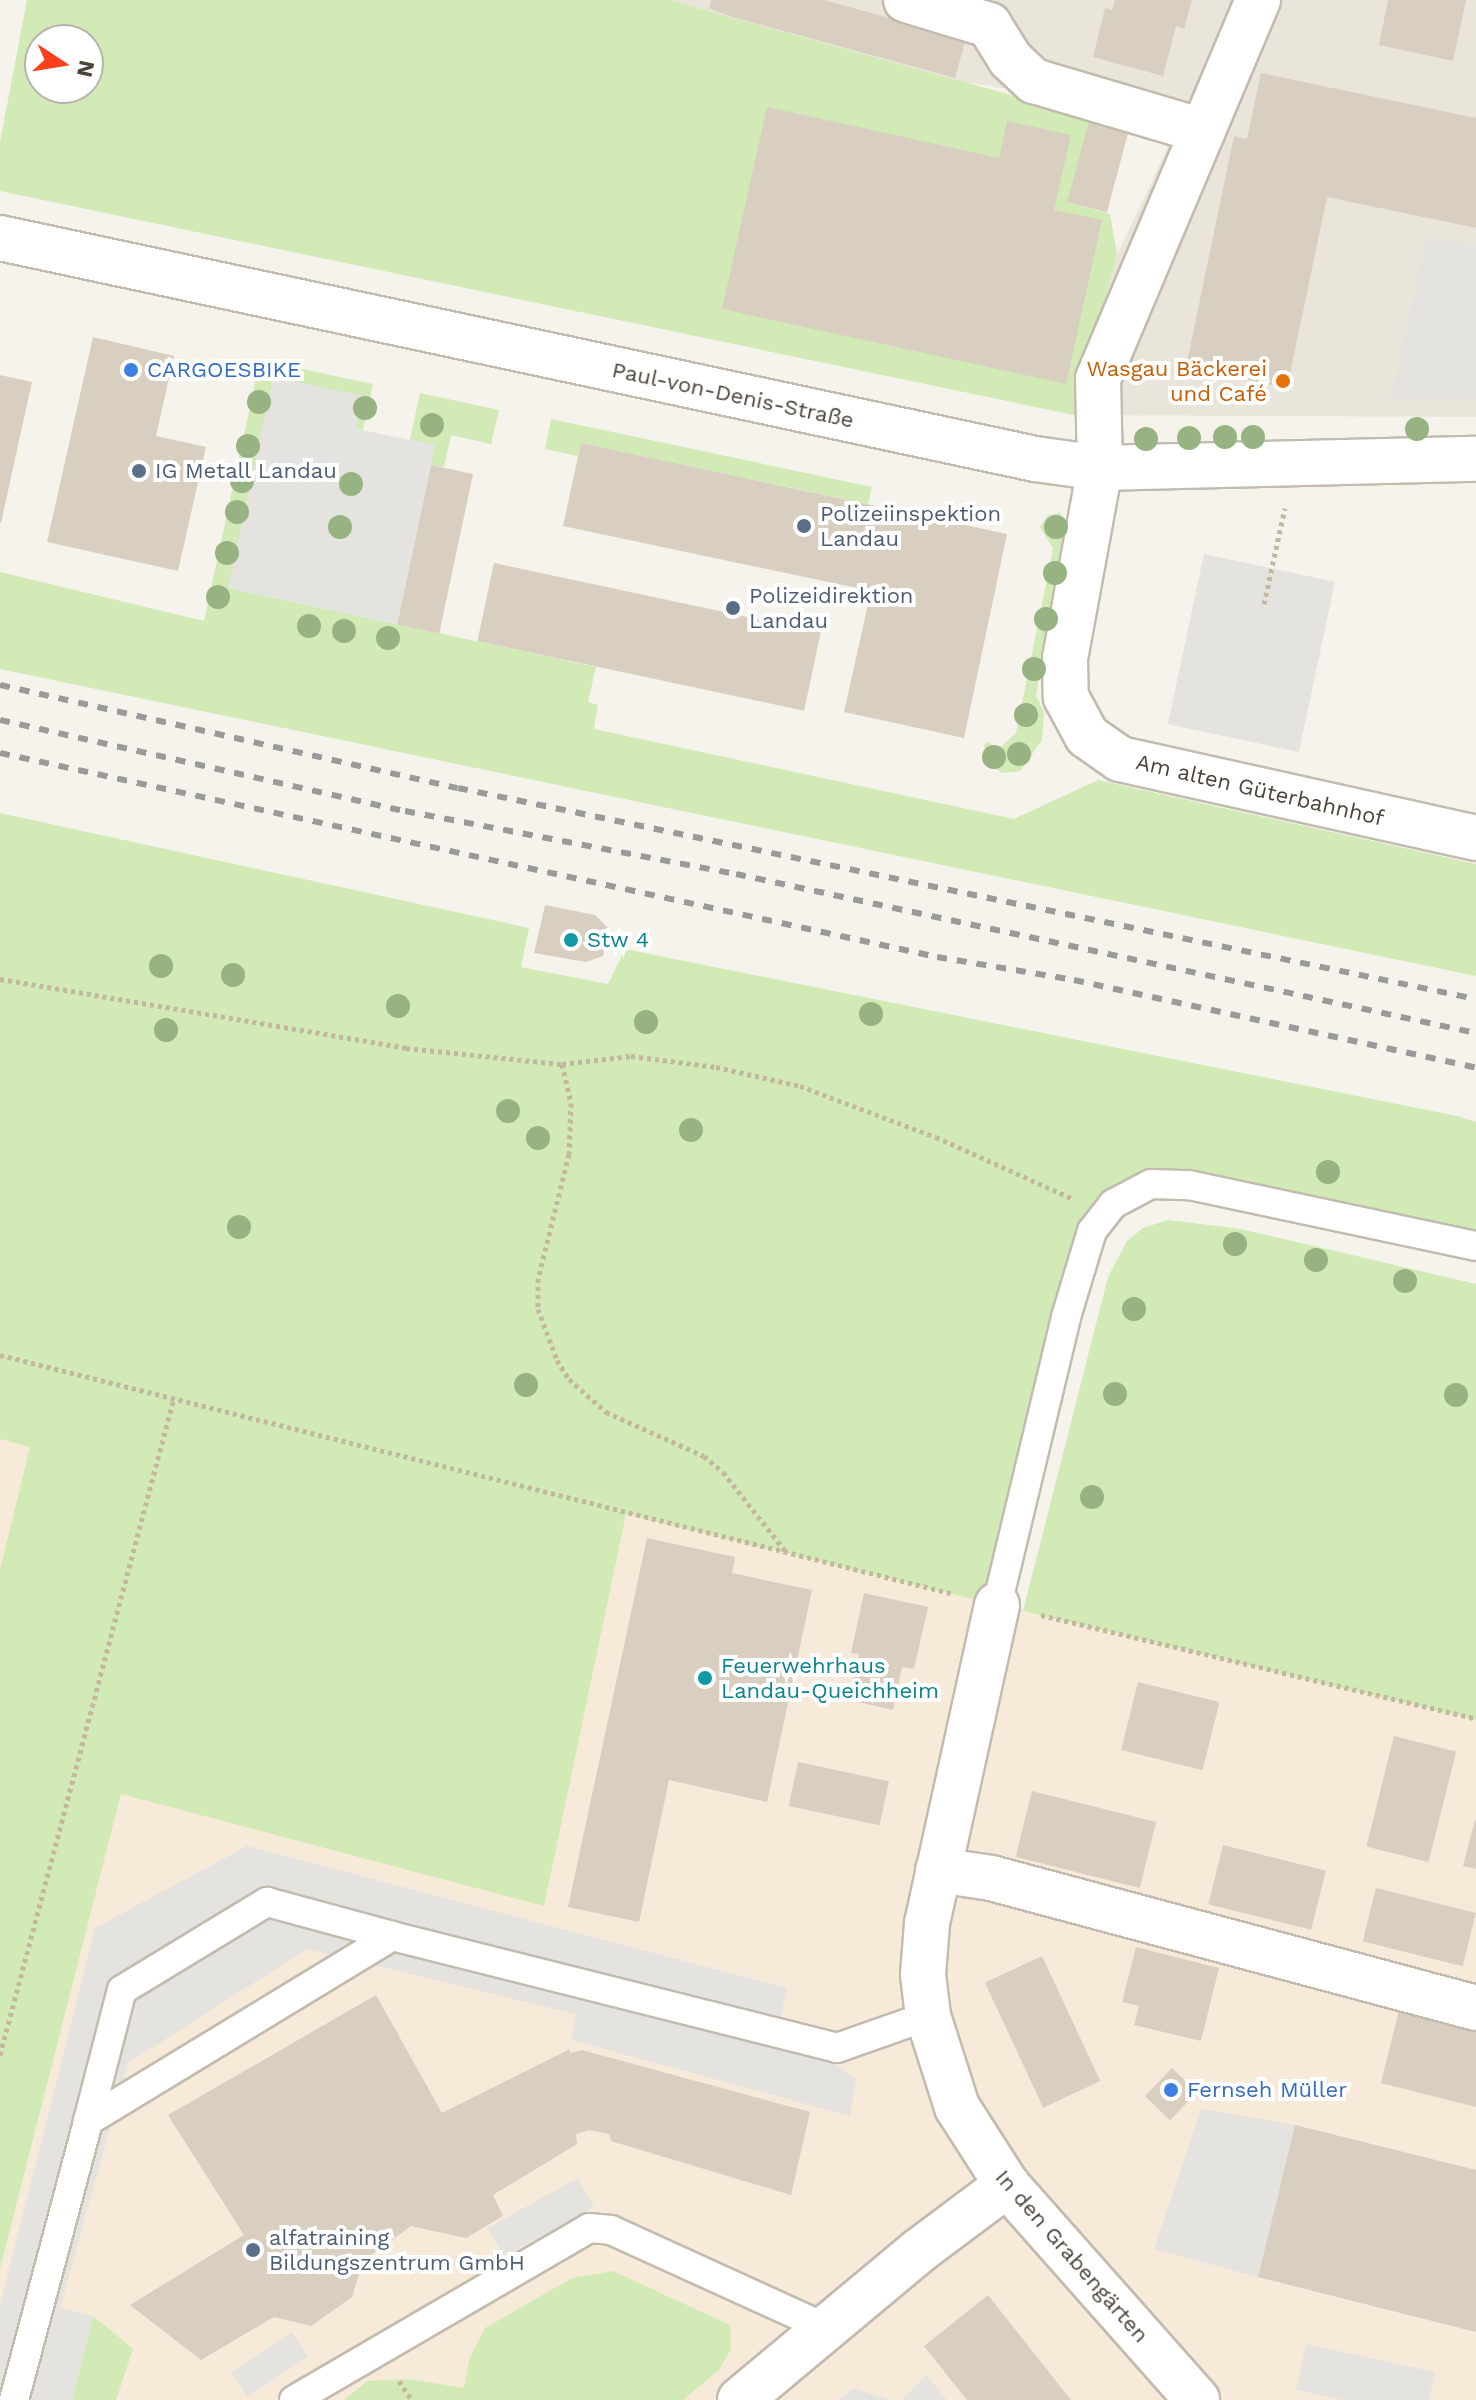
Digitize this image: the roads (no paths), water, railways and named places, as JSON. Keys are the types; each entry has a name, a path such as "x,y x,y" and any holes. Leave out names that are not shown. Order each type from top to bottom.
{"street":[{"path":"906,0 989,25 1010,59 1034,81 1203,131"},
{"name":"Am alten Güterbahnhof","path":"1258,0 1098,379 1100,468 1063,679 1073,717 1087,736 1120,759 1476,838"},
{"name":"Paul-von-Denis-Straße","path":"0,238 1019,456 1100,468 1476,459"},
{"name":"In den Grabengärten","path":"997,1605 938,1870 923,1975 928,2016 957,2107 1007,2185 1197,2400"},
{"path":"938,1870 991,1878 1476,2008"},
{"path":"740,2400 1007,2185"}],"lane":[{"path":"997,1605 1066,1317 1092,1231 1103,1213 1151,1184 1189,1185 1476,1246"},
{"path":"14,2400 122,1990 267,1902 837,2048 928,2016"},
{"path":"88,2121 392,1936"},
{"path":"294,2400 589,2228 611,2230 826,2328"}],"railway":[{"path":"0,685 458,788 1476,999"},
{"path":"0,720 405,811 736,874 1476,1033"},
{"path":"0,753 937,957 1074,980 1476,1068"}],"place":[{"name":"CARGOESBIKE","path":"131,370"},
{"name":"Wasgau Bäckerei und Café","path":"1283,381"},
{"name":"IG Metall Landau","path":"139,471"},
{"name":"Polizeiinspektion Landau","path":"804,526"},
{"name":"Polizeidirektion Landau","path":"733,608"},
{"name":"Stw 4","path":"571,940"},
{"name":"Feuerwehrhaus Landau-Queichheim","path":"705,1678"},
{"name":"Fernseh Müller","path":"1171,2090"},
{"name":"alfatraining Bildungszentrum GmbH","path":"253,2250"}]}
